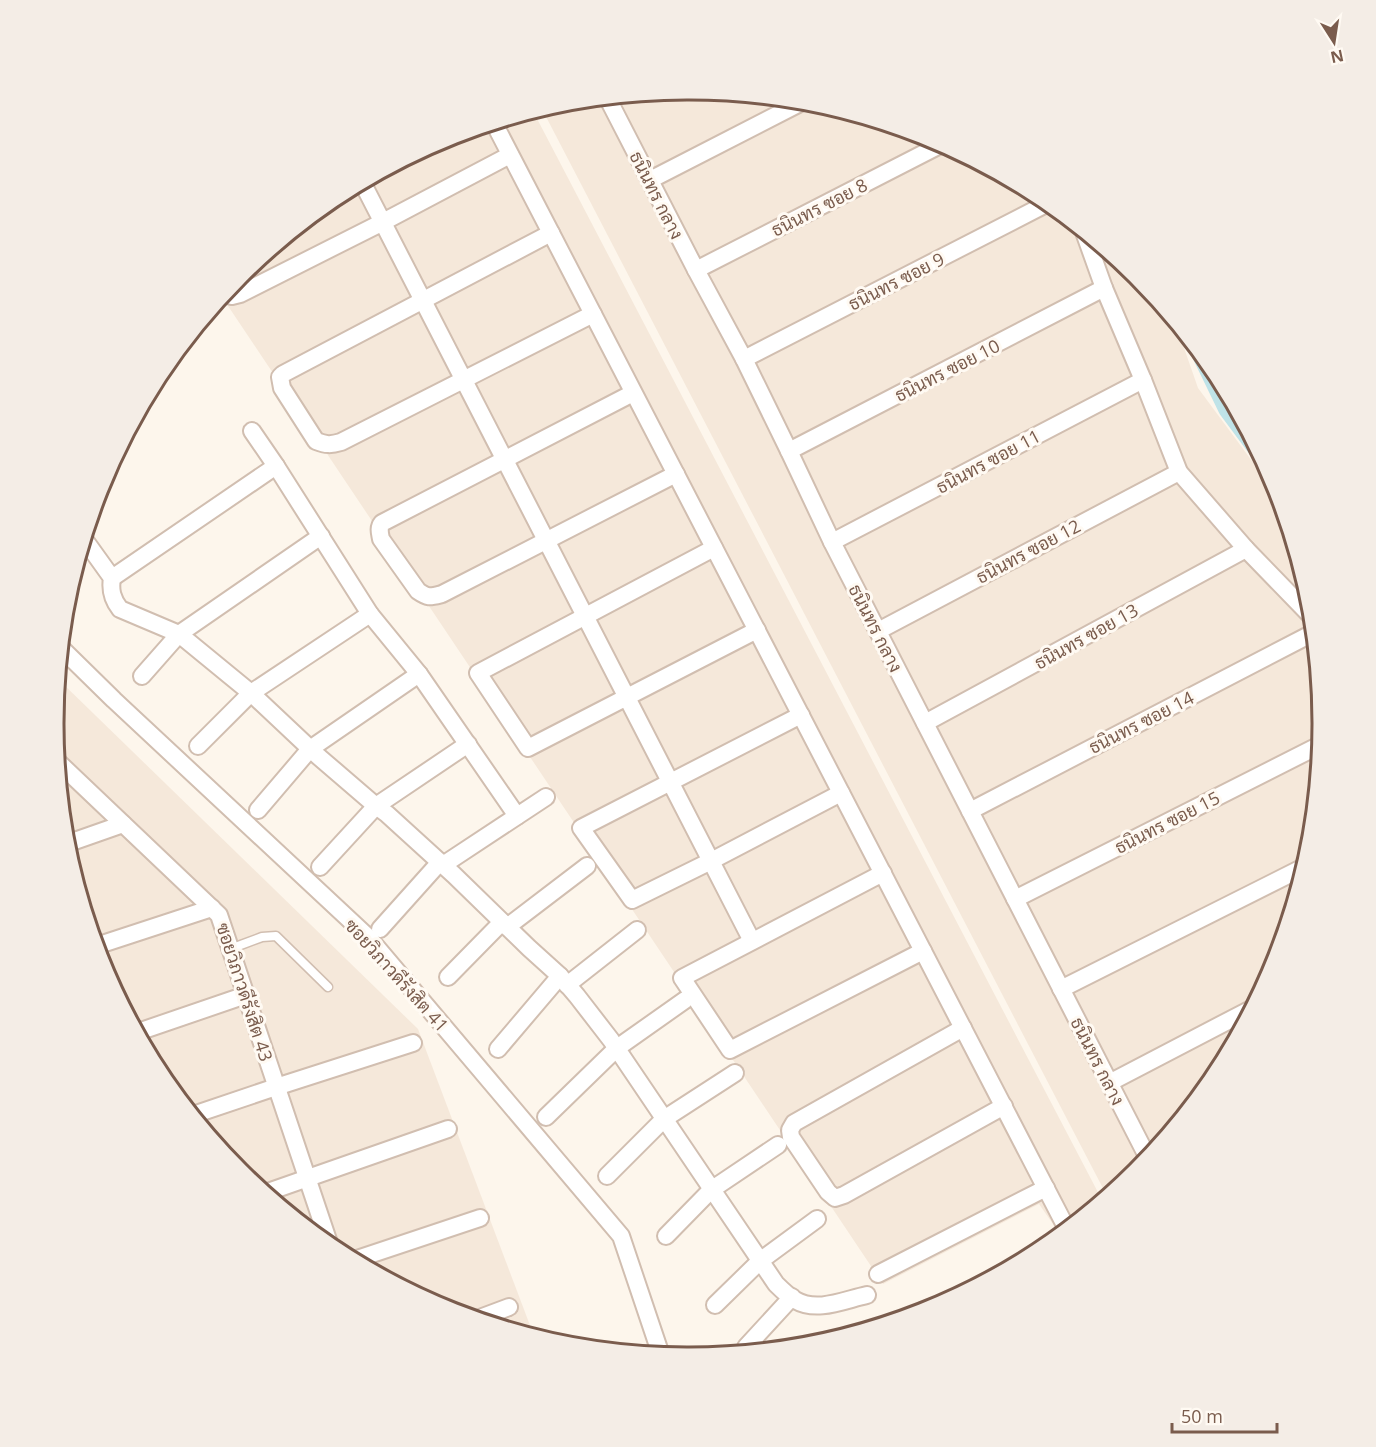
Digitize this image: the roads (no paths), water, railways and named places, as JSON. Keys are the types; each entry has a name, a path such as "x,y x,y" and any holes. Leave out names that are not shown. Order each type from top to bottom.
{"street":[{"name":"ธนินทร กลาง","path":"610,105 744,359 832,542 1143,1149"},
{"path":"650,180 789,108"},
{"path":"498,130 1063,1221"},
{"name":"ธนินทร ซอย 8","path":"696,270 932,149"},
{"path":"235,295 383,222 510,155"},
{"path":"366,190 752,941"},
{"name":"ธนินทร ซอย 9","path":"744,359 1037,207"},
{"path":"551,233 283,374 280,377 282,388 316,441 325,445 333,444 593,314"},
{"path":"1089,247 1179,472 1246,549 1300,605"},
{"name":"ธนินทร ซอย 10","path":"789,451 1104,288"},
{"name":"ธนินทร ซอย 11","path":"832,542 1143,380"},
{"path":"633,393 382,523 379,532 381,539 418,591 427,597 442,594 676,474"},
{"path":"252,431 370,614 419,674 517,816"},
{"path":"112,578 276,466"},
{"name":"ธนินทร ซอย 12","path":"878,631 1179,472"},
{"path":"142,676 179,634 321,536"},
{"path":"90,548 112,578 112,595 120,609 179,634 251,693 310,749 442,864 564,981 617,1048 776,1284 796,1301 810,1306 825,1305 867,1295"},
{"path":"714,548 478,674 528,748 756,630"},
{"name":"ธนินทร ซอย 13","path":"925,723 1246,549"},
{"path":"198,746 251,693 370,614"},
{"name":"ธนินทร ซอย 14","path":"970,811 1305,637"},
{"name":"ซอยวิภาวดีรังสิต 41","path":"69,656 368,937 621,1236 658,1346"},
{"path":"258,810 310,749 419,674"},
{"path":"801,715 581,828 632,900 841,793"},
{"path":"320,867 376,806 468,744"},
{"name":"ธนินทร ซอย 15","path":"1015,899 1311,750"},
{"name":"ซอยวิภาวดีรังสิต 43","path":"67,770 219,915 324,1230"},
{"path":"380,929 442,864 546,797"},
{"path":"75,841 123,824"},
{"path":"447,977 504,924 587,866"},
{"path":"1061,989 1293,872"},
{"path":"883,873 682,978 730,1050 923,951"},
{"path":"105,943 212,908"},
{"path":"498,1049 564,981 638,930"},
{"path":"145,1030 246,995"},
{"path":"546,1117 617,1048 684,1000"},
{"path":"1109,1083 1238,1016"},
{"path":"963,1028 794,1123 790,1130 791,1137 828,1192 835,1198 1004,1106"},
{"path":"201,1113 413,1043"},
{"path":"607,1176 664,1119 735,1073"},
{"path":"274,1190 448,1129"},
{"path":"666,1236 711,1190 778,1145"},
{"path":"878,1274 1046,1188"},
{"path":"365,1256 480,1218"},
{"path":"715,1305 760,1261 817,1219"},
{"path":"749,1344 792,1297"},
{"path":"489,1314 509,1307"}],"lane":[{"path":"230,949 262,936 276,936 328,987"}],"waterway":[{"path":"1224,405 1229,414"}]}
